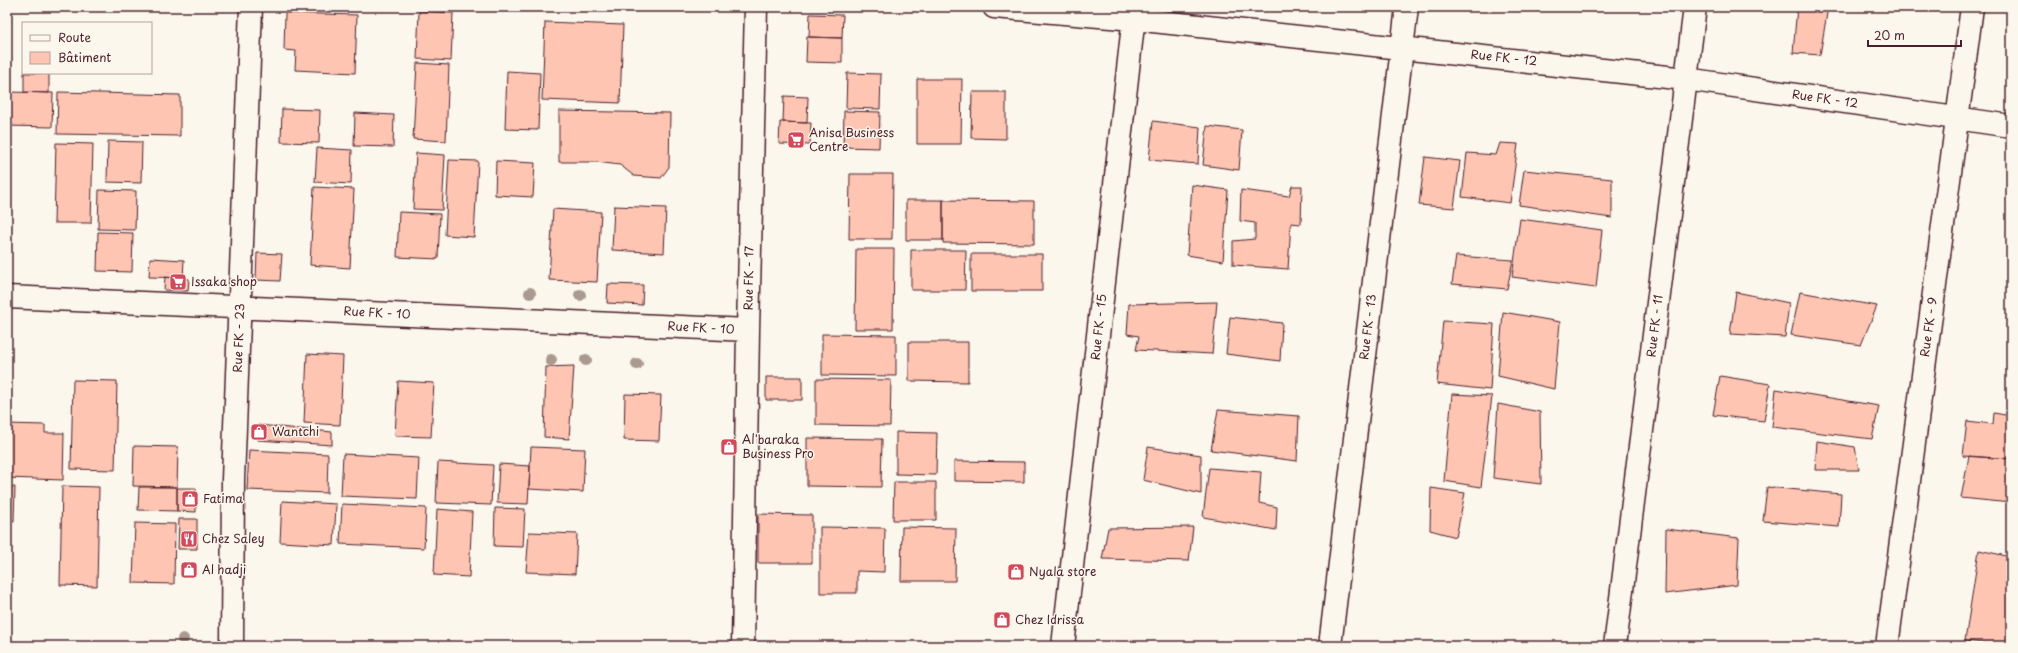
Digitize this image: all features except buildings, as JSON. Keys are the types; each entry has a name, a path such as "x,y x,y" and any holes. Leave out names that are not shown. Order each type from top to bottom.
{"street":[{"name":"Rue FK - 23","path":"232,646 233,480 251,7"},
{"name":"Rue FK - 17","path":"742,646 756,7"},
{"name":"Rue FK - 12","path":"994,7 1134,13 1402,47 1686,79 2011,126"},
{"name":"Rue FK - 13","path":"1330,646 1407,7"},
{"name":"Rue FK - 11","path":"1615,646 1695,7"},
{"name":"Rue FK - 9","path":"1887,646 1972,7"},
{"name":"Rue FK - 15","path":"1064,646 1134,13"},
{"name":"Rue FK - 10","path":"7,297 748,330"}],"place":[{"name":"Anisa Business Centre","path":"796,140"},
{"name":"Issaka shop","path":"178,282"},
{"name":"Wantchi","path":"259,432"},
{"name":"Al'baraka Business Pro","path":"729,447"},
{"name":"Fatima","path":"190,499"},
{"name":"Chez Saley","path":"189,539"},
{"name":"Al hadji","path":"189,570"},
{"name":"Nyala store","path":"1016,572"},
{"name":"Chez Idrissa","path":"1002,620"}]}
